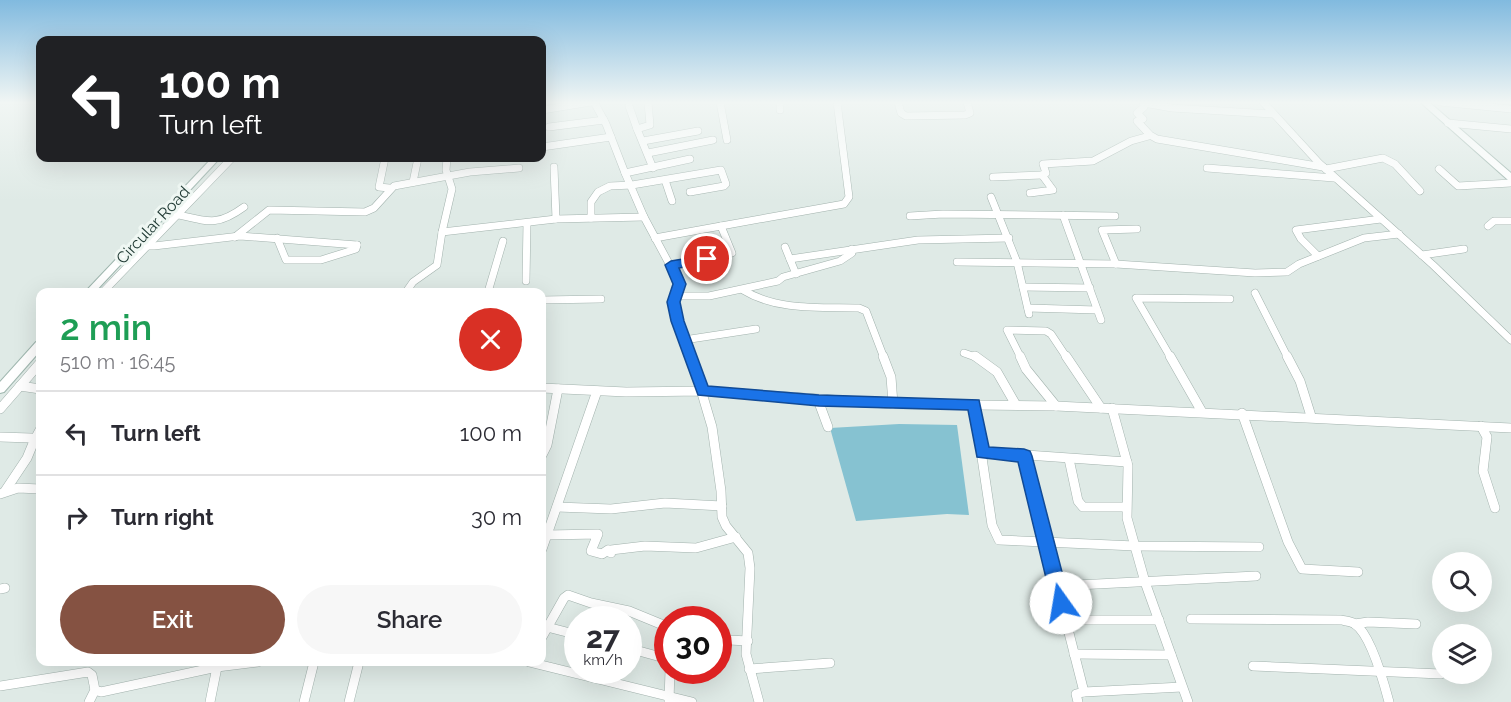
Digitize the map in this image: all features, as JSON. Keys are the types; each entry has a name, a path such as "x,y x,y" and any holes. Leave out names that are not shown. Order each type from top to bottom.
{"main road":[{"path":"1461,135 1511,181"},
{"name":"Circular Road","path":"94,288 140,246 213,162"},
{"path":"0,389 36,349"}],"street":[{"path":"640,135 653,168"},
{"path":"643,141 677,135"},
{"path":"726,135 727,140"},
{"path":"655,237 844,204 849,197 841,135"},
{"path":"1290,135 1511,340"},
{"path":"993,177 1042,175 1046,173 1043,164 1093,161 1131,141 1149,136 1156,140 1176,141 1324,168 1383,158 1395,164 1420,191"},
{"path":"546,146 611,137 644,217 680,284 674,302 684,340 703,391 712,427 722,517 726,526 748,553 750,568 746,654 759,702"},
{"path":"648,153 713,140"},
{"path":"625,173 690,159"},
{"path":"106,288 140,246 179,215 228,162"},
{"path":"384,162 379,187 389,188 448,175 519,168"},
{"path":"413,182 417,162"},
{"path":"409,288 413,282 437,264 452,189 448,175 448,162"},
{"path":"554,167 556,219"},
{"path":"1207,168 1335,178"},
{"path":"1439,168 1458,186 1511,181"},
{"path":"591,218 591,202 598,192 610,186 632,185 720,170 726,184 724,186 690,192"},
{"path":"1030,193 1053,190 1042,175"},
{"path":"665,180 672,201"},
{"path":"235,237 269,210 347,213 370,211 389,188"},
{"path":"991,197 1009,238 1029,311 1097,310"},
{"path":"179,215 219,222 228,221 244,207"},
{"path":"910,216 999,214 1115,216"},
{"path":"1063,215 1101,320"},
{"path":"442,232 556,219 644,217"},
{"path":"1318,256 1301,239 1296,230 1305,227 1381,219"},
{"path":"1488,226 1494,221 1511,221"},
{"path":"526,281 527,223"},
{"path":"671,265 732,253 721,226"},
{"path":"1116,264 1102,230 1108,228 1137,229"},
{"path":"957,262 1116,264 1276,273 1287,272 1318,256 1364,238 1399,234"},
{"path":"140,246 235,237 277,238 358,246 356,249 321,260 286,260 277,238"},
{"path":"790,259 852,249 952,238 1009,238"},
{"path":"489,288 503,241"},
{"path":"785,247 796,274"},
{"path":"676,296 709,296 778,281 840,261 852,253 852,249"},
{"path":"1422,255 1464,249"},
{"path":"1023,287 1090,288"},
{"path":"742,290 777,304 859,308 866,311 891,377 892,404"},
{"path":"1255,293 1300,381 1311,416"},
{"path":"1202,412 1136,298 1230,299"},
{"path":"546,300 602,299"},
{"path":"684,340 756,329"},
{"path":"1056,406 1026,369 1007,330 1046,331 1051,334 1101,408"},
{"path":"964,353 987,361 995,368 1016,405"},
{"path":"0,409 36,368"},
{"path":"20,386 36,388"},
{"path":"546,388 597,391 703,391 892,404 1056,406 1242,413 1511,428"},
{"path":"546,447 558,388"},
{"path":"597,391 547,536 598,534 591,551 602,554 608,550 611,553 611,550 645,546 696,548 736,537"},
{"path":"819,400 828,427"},
{"path":"974,405 992,525 999,540 1135,546 1259,546"},
{"path":"1112,408 1127,462 1129,477 1125,507 1135,546 1145,582 1188,702"},
{"path":"1242,413 1288,542 1302,569 1358,572"},
{"path":"1481,426 1487,437 1483,471 1495,508"},
{"path":"0,437 31,438 34,441"},
{"path":"2,493 27,458 36,437"},
{"path":"983,453 1127,462"},
{"path":"1024,456 1074,654 1081,697 1182,687"},
{"path":"1069,459 1074,490 1083,507 1125,507"},
{"path":"2,493 18,488 36,489"},
{"path":"557,507 611,510 665,503 722,506"},
{"path":"1057,586 1256,576"},
{"path":"564,631 547,627 568,595 591,603 629,611 654,621"},
{"path":"1191,619 1341,620 1355,624 1368,622 1416,624"},
{"path":"1065,620 1159,620"},
{"path":"1355,624 1363,633 1379,670 1389,702"},
{"path":"732,640 748,641"},
{"path":"1074,654 1171,655"},
{"path":"749,669 830,663"},
{"path":"95,690 101,692 225,666"},
{"path":"304,702 313,666"},
{"path":"350,702 358,666"},
{"path":"544,666 669,699 692,702"},
{"path":"1253,666 1432,673"},
{"path":"210,702 217,667"},
{"path":"0,686 88,672 92,675 95,690 88,702"},
{"path":"669,699 670,684"}],"water":[{"path":"899,424 957,425 969,515 947,514 856,521 830,428"}],"route":[{"path":"707,259 671,265 680,284 674,299 678,321 703,391 887,404 974,405 983,453 1024,456 1061,603"}]}
